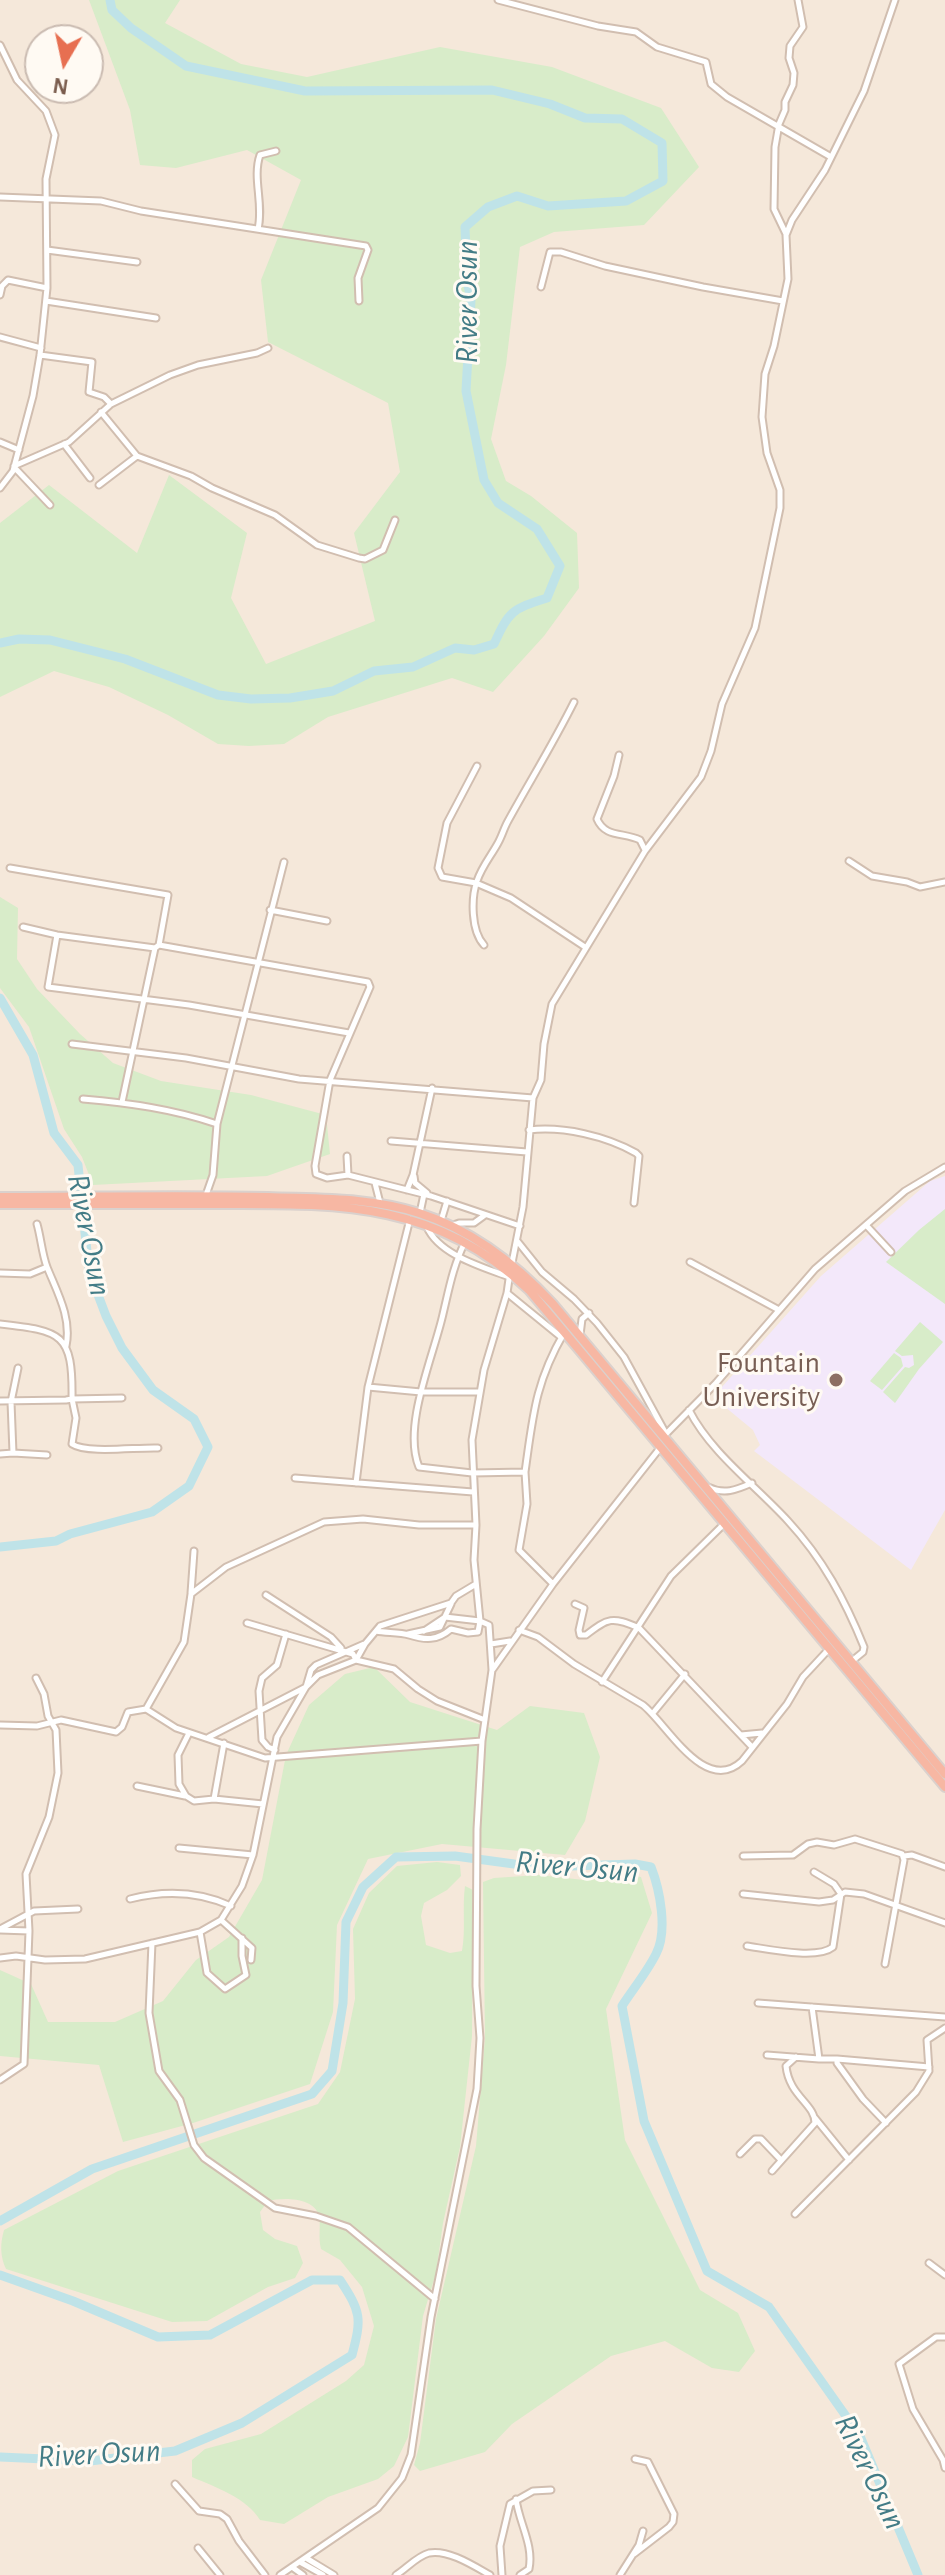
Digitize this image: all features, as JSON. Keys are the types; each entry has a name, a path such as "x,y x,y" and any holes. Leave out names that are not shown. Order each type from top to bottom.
{"highway":[{"path":"126,1200 206,1196 348,1199 420,1213 451,1226 540,1290 580,1335 663,1439 724,1524 945,1787"},
{"path":"0,1197 332,1205 410,1218 466,1239"},
{"path":"0,1204 54,1200"},
{"path":"510,1271 529,1290 563,1335 704,1485 945,1774"}],"street":[{"path":"498,0 598,26 636,32 657,47 706,62 711,84 727,97 779,124 831,157"},
{"path":"407,1634 440,1627 478,1632 472,1440 479,1392 507,1293 520,1226 533,1098 543,1070 544,1044 552,1004 645,851 701,777 711,751 722,704 751,639 760,608 780,508 780,490 767,453 762,417 765,374 788,279 786,235 774,209 775,147 785,102 793,85 790,46 803,27 798,0"},
{"path":"786,235 792,220 808,200 864,91 895,0"},
{"path":"0,45 17,80 46,111 55,135 47,168 47,288 40,352 19,450 0,488"},
{"path":"258,229 261,203 257,163 260,155 276,151"},
{"path":"0,197 47,200 80,198 141,211 368,247 358,278 359,301"},
{"path":"47,250 137,262"},
{"path":"541,287 550,252 561,252 605,266 783,301"},
{"path":"0,295 2,286 8,280 47,288"},
{"path":"46,301 156,318"},
{"path":"0,337 40,352 92,362 89,392 104,397 111,404"},
{"path":"13,467 64,444 111,404 184,370 268,348"},
{"path":"101,412 137,456 191,476 275,515 317,545 365,559 383,550 395,520"},
{"path":"0,442 19,450"},
{"path":"64,444 90,478"},
{"path":"99,485 137,456"},
{"path":"13,467 50,505"},
{"path":"484,945 476,932 473,901 476,883 574,702"},
{"path":"619,755 597,819 603,830 640,840 645,851"},
{"path":"477,766 447,823 438,868 442,877 476,883 511,898 585,947"},
{"path":"849,861 872,876 920,887 945,882"},
{"path":"206,1196 213,1175 217,1124 284,862"},
{"path":"10,868 168,895 122,1102"},
{"path":"270,910 327,921"},
{"path":"23,927 57,935 189,949 368,982 370,987 330,1080 316,1174 327,1178 348,1175 427,1195 520,1226"},
{"path":"57,935 48,987 145,999 349,1033"},
{"path":"72,1044 133,1050 299,1079 533,1098"},
{"path":"407,1190 432,1088"},
{"path":"83,1099 122,1102 191,1115 217,1124"},
{"path":"529,1130 550,1129 599,1137 636,1153 639,1156 634,1203"},
{"path":"391,1141 527,1152"},
{"path":"347,1156 348,1175"},
{"path":"492,1670 663,1439 815,1269 905,1191 945,1167"},
{"path":"413,1175 415,1183 427,1195"},
{"path":"375,1182 380,1203"},
{"path":"420,1213 427,1195"},
{"path":"441,1221 447,1201"},
{"path":"486,1215 474,1223 458,1255 421,1392 416,1419 417,1464 422,1468 472,1473 525,1472"},
{"path":"356,1483 368,1387 410,1218"},
{"path":"425,1223 434,1240 458,1255 510,1271"},
{"path":"451,1226 474,1223"},
{"path":"37,1224 47,1267 55,1280 66,1317 66,1347"},
{"path":"866,1225 891,1252"},
{"path":"517,1242 542,1272 589,1313 624,1357 663,1439"},
{"path":"690,1262 779,1310"},
{"path":"0,1273 30,1274 47,1267"},
{"path":"507,1293 563,1335 535,1398 525,1472 527,1504 519,1550 553,1584"},
{"path":"580,1335 582,1319 589,1313"},
{"path":"0,1324 31,1327 55,1334 66,1347 71,1358 72,1399 76,1418 71,1442 76,1447 158,1448"},
{"path":"13,1453 11,1402 18,1368"},
{"path":"368,1387 421,1392 479,1392"},
{"path":"0,1401 122,1398"},
{"path":"689,1410 717,1449 790,1523 825,1565 864,1647 859,1657 851,1662"},
{"path":"0,1454 47,1455"},
{"path":"295,1478 473,1492"},
{"path":"704,1485 731,1492 752,1483"},
{"path":"191,1594 226,1567 324,1522 363,1519 419,1525 476,1525"},
{"path":"602,1682 671,1576 724,1524"},
{"path":"146,1709 184,1642 194,1551"},
{"path":"440,1627 456,1596 476,1584"},
{"path":"266,1595 331,1637 344,1650"},
{"path":"356,1660 380,1626 451,1603"},
{"path":"575,1604 584,1608 580,1635 586,1635 598,1624 611,1620 621,1619 639,1628 752,1747"},
{"path":"280,2575 378,2508 402,2478 411,2455 435,2299 477,2089 480,2038 476,1986 477,1829 482,1741 492,1670 491,1644 488,1623 480,1621 445,1617 424,1631"},
{"path":"247,1623 344,1650 353,1654 356,1660"},
{"path":"375,1631 407,1634 425,1640 441,1636 451,1629"},
{"path":"519,1630 538,1637 653,1713 687,1754 705,1766 727,1770 735,1768 787,1704 803,1677 829,1649"},
{"path":"274,1753 262,1740 260,1685 262,1678 277,1665 286,1634"},
{"path":"491,1644 511,1641"},
{"path":"0,1958 85,1959 200,1932 221,1920 231,1906 253,1855 274,1753 283,1725 306,1687 313,1668 344,1650 365,1644"},
{"path":"333,1659 345,1664"},
{"path":"209,1737 306,1687 318,1675 356,1660 394,1669 437,1701 485,1720"},
{"path":"653,1713 685,1674"},
{"path":"0,2080 24,2064 29,1931 25,1885 28,1863 49,1817 58,1773 58,1737 36,1678"},
{"path":"0,1725 37,1726 61,1720 116,1732 122,1727 128,1712 146,1709 164,1723 258,1756 482,1741"},
{"path":"186,1796 178,1779 178,1763 189,1733"},
{"path":"741,1735 763,1733"},
{"path":"214,1799 224,1743"},
{"path":"137,1786 186,1796 198,1802 214,1799 263,1804"},
{"path":"251,1804 261,1814"},
{"path":"743,1856 793,1855 808,1844 834,1845 855,1839 945,1867"},
{"path":"179,1848 253,1855"},
{"path":"885,1964 904,1856"},
{"path":"747,1946 799,1952 829,1950 835,1941 841,1894 834,1884 814,1872"},
{"path":"743,1894 819,1902 833,1900 849,1892 864,1894 945,1923"},
{"path":"130,1899 154,1894 191,1893 231,1906"},
{"path":"0,1929 34,1911 78,1909"},
{"path":"221,1920 252,1948 251,1960"},
{"path":"0,1929 29,1931"},
{"path":"200,1932 207,1973 225,1989 246,1975 242,1938"},
{"path":"152,1943 149,1991 152,2038 159,2071 180,2100 194,2145 204,2158 275,2208 316,2216 348,2227 435,2299"},
{"path":"758,2003 945,2017"},
{"path":"812,2007 819,2059"},
{"path":"795,2214 916,2092 928,2074 927,2040 945,2028"},
{"path":"767,2055 929,2067"},
{"path":"796,2057 786,2066 791,2087 849,2160"},
{"path":"837,2059 863,2099 886,2123"},
{"path":"772,2171 815,2123 815,2118"},
{"path":"740,2154 755,2139 761,2139 781,2160"},
{"path":"929,2263 945,2275"},
{"path":"945,2337 936,2337 899,2364 913,2409 945,2468"},
{"path":"620,2575 627,2560 669,2527 674,2518 648,2462 635,2459"},
{"path":"175,2484 199,2511 220,2514 227,2519 239,2541 265,2575"},
{"path":"502,2575 500,2546 508,2511 516,2499 533,2491 551,2490"},
{"path":"516,2499 531,2558 529,2569 520,2575"},
{"path":"634,2554 643,2531"},
{"path":"198,2548 220,2575"},
{"path":"396,2575 432,2553 459,2560 490,2575"},
{"path":"303,2560 323,2575"},
{"path":"303,2560 334,2575"},
{"path":"292,2567 303,2575"}],"shaded area":[{"path":"0,0 945,0 945,2575 0,2575"},
{"name":"Fountain University","path":"945,1176 945,1510 911,1570 754,1451 760,1445 753,1430 713,1397 821,1276 930,1181"}],"green space":[{"path":"89,0 180,0 165,23 241,64 307,77 440,47 552,67 661,108 699,167 644,225 554,232 520,247 506,365 491,439 506,481 531,496 577,533 579,588 544,636 493,692 452,678 328,717 284,744 249,746 218,744 168,715 109,687 54,671 0,697 0,523 49,485 137,553 169,475 247,533 231,598 266,664 375,621 354,533 400,472 388,403 268,342 261,280 301,180 247,150 176,168 140,165 130,110 104,40 104,24 98,24"},
{"path":"0,897 18,908 17,959 37,989 113,1063 161,1081 251,1095 326,1115 330,1154 267,1176 93,1185 82,1157 64,1129 29,1027 0,988"},
{"path":"945,1209 945,1304 886,1262"},
{"path":"920,1322 943,1342 895,1403 883,1392 905,1367 914,1365 913,1355 902,1356 895,1351"},
{"path":"894,1353 901,1358 903,1366 882,1390 870,1381"},
{"path":"374,1667 410,1702 497,1730 530,1706 584,1713 600,1757 585,1821 565,1855 442,1844 368,1859 337,1925 333,2012 310,2084 193,2123 123,2142 99,2065 0,2056 0,1970 31,1984 48,2022 115,2022 163,2001 196,1960 229,1937 262,1880 286,1755 309,1705 345,1674"},
{"path":"437,1862 460,1865 461,1876 447,1890 424,1903 421,1916 426,1945 450,1953 462,1951 465,1886 473,1890 472,2036 460,2147 443,2223 436,2273 423,2316 408,2437 394,2466 378,2479 328,2497 284,2524 260,2520 239,2499 192,2477 192,2460 205,2449 261,2434 346,2381 364,2365 374,2326 362,2287 340,2260 321,2249 320,2220 316,2210 297,2200 268,2201 260,2212 263,2230 275,2239 297,2246 303,2263 295,2278 268,2287 207,2321 172,2322 6,2269 1,2250 4,2230 118,2171 318,2104 340,2072 355,1999 353,1929 369,1893 397,1866"},
{"path":"609,1871 641,1877 652,1913 606,2009 625,2140 700,2290 738,2313 755,2351 739,2372 712,2368 665,2341 611,2356 512,2424 485,2452 420,2471 414,2465 420,2443 436,2319 476,2146 485,2038 483,1882 494,1878 539,1875 584,1880"}],"waterway":[{"name":"River Osun","path":"0,643 19,639 50,640 125,659 218,695 251,699 290,698 333,691 374,671 413,667 455,648 474,650 494,644 513,613 547,598 560,566 537,529 498,503 484,480 466,391 471,300 465,227 488,207 517,196 548,206 626,201 663,181 662,143 622,119 585,118 550,104 492,90 305,91 186,66 131,28 112,10 110,0"},
{"name":"River Osun","path":"0,998 33,1055 54,1133 78,1165 89,1271 106,1316 122,1348 153,1390 194,1419 208,1447 189,1486 152,1512 70,1534 56,1541 0,1547"},
{"name":"River Osun","path":"0,2221 92,2169 312,2094 332,2071 343,2003 346,1922 363,1887 396,1857 455,1856 514,1864 635,1864 651,1867 661,1910 660,1945 622,2006 644,2121 707,2271 769,2307 860,2436 918,2575"},
{"name":"River Osun","path":"0,2275 73,2301 158,2337 210,2335 312,2280 340,2280 358,2316 352,2355 242,2423 175,2451 90,2461 0,2457"}],"place":[{"name":"Fountain University","path":"836,1380"}]}
